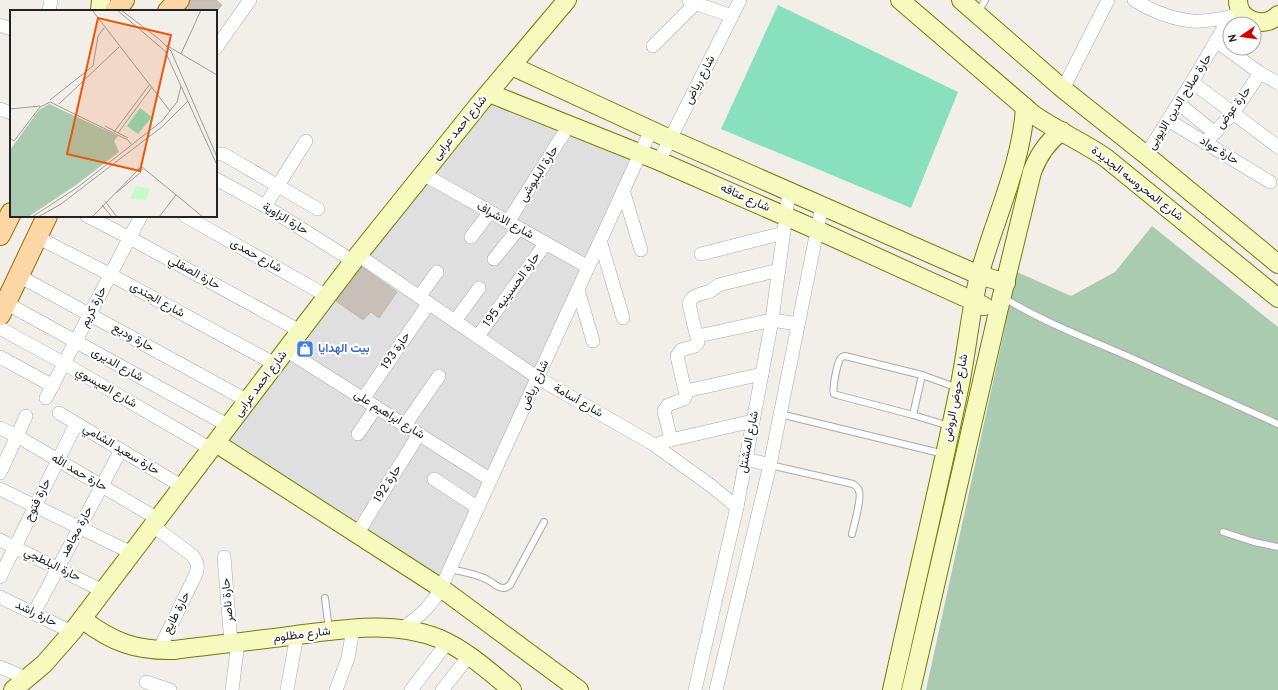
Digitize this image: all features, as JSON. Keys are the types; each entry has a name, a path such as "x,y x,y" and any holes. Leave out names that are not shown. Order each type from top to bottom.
{"main road":[{"path":"116,10 124,0"},
{"path":"169,10 179,0"},
{"path":"0,236 10,215"},
{"path":"7,297 47,217"}],"street":[{"path":"49,10 51,0"},
{"path":"100,10 101,0"},
{"path":"217,47 250,0"},
{"name":"شارع احمد عرابى","path":"13,690 44,664 77,625 356,258 489,93 567,0"},
{"name":"شارع رياض","path":"659,161 740,0"},
{"name":"شارع المحروسه الجديدة","path":"900,0 1045,123 1090,147 1116,165 1278,298"},
{"path":"961,0 981,7 1063,89 1146,155 1278,264"},
{"path":"1063,89 1108,0"},
{"path":"1134,0 1166,16 1192,21 1211,20 1236,10 1256,23 1266,23 1277,19"},
{"path":"653,46 691,2 732,16"},
{"name":"حارة صلاح الدين الايوبى","path":"1146,155 1236,10"},
{"path":"0,25 10,30"},
{"path":"1216,42 1260,73 1278,83"},
{"name":"شارع عتاقه","path":"512,66 670,139 979,275 1002,298"},
{"name":"حارة عوض","path":"1206,143 1233,113 1260,73"},
{"path":"1192,82 1278,147"},
{"name":"شارع عتاقه","path":"489,93 659,161 785,224 817,230 974,300 1002,298"},
{"path":"1179,104 1215,132"},
{"name":"شارع حوض الروض","path":"892,690 959,388 979,275 1017,155 1024,123 1025,107"},
{"path":"0,109 10,113"},
{"name":"حارة عواد","path":"1168,120 1270,182"},
{"name":"حارة البلبوشى","path":"494,260 569,125"},
{"name":"شارع رياض","path":"403,628 426,610 441,588 651,130"},
{"name":"شارع حوض الروض","path":"911,690 1032,172 1036,161 1052,138 1062,131"},
{"path":"265,206 306,141"},
{"path":"1116,165 1129,142"},
{"path":"217,154 223,154 318,209"},
{"name":"شارع الاشراف","path":"423,174 588,267"},
{"name":"حارة الزاوية","path":"217,180 356,258"},
{"path":"623,190 641,250"},
{"name":"شارع المشتل","path":"695,690 737,507 772,320 789,192"},
{"name":"شارع المشتل","path":"716,690 770,465 822,206"},
{"path":"471,237 490,212"},
{"name":"حارة الصقلي","path":"89,217 300,331"},
{"name":"حارة كريم","path":"46,398 140,217"},
{"name":"شارع حمدى","path":"186,217 327,296"},
{"path":"701,254 785,224"},
{"name":"شارع الجندى","path":"37,237 280,357"},
{"path":"600,240 623,318"},
{"name":"حارة الحسينيه 195","path":"478,336 546,243"},
{"name":"شارع أسامة","path":"356,258 424,300 538,378 653,444 737,507"},
{"path":"671,440 664,411 668,405 684,399 686,395 677,356 681,350 697,345 698,342 698,336 689,304 691,298 693,296 714,290 718,285 779,270"},
{"name":"حارة 193","path":"363,399 424,300 437,272"},
{"path":"455,321 479,288"},
{"path":"578,290 593,341"},
{"name":"حارة وديع","path":"7,297 90,315 248,401"},
{"name":"شارع الديرى","path":"7,297 76,342 229,426"},
{"path":"698,336 772,320 798,324"},
{"name":"شارع العيسوي","path":"0,328 214,446"},
{"path":"0,357 53,386"},
{"name":"شارع ابراهيم على","path":"280,357 363,399 491,480"},
{"path":"686,391 762,374"},
{"path":"405,425 439,376"},
{"path":"358,434 376,407"},
{"name":"حارة سعيد الشامي","path":"59,413 183,487"},
{"path":"0,473 26,416"},
{"path":"653,444 753,421"},
{"name":"حارة فتوح","path":"0,577 76,424"},
{"name":"حارة حمد الله","path":"0,428 17,436 102,486 156,522 196,560 198,565 196,576"},
{"name":"حارة 192","path":"357,534 419,434"},
{"path":"214,446 357,534 441,588 579,690"},
{"name":"حارة مجاهد","path":"34,613 121,450"},
{"path":"746,459 770,465"},
{"path":"434,479 478,508"},
{"path":"0,489 79,529 132,553"},
{"name":"حارة البلطجي","path":"0,540 103,591"},
{"name":"حارة ناصر","path":"224,557 235,642 232,690"},
{"name":"حارة طايع","path":"159,650 196,576"},
{"name":"حارة راشد","path":"0,597 34,613 77,625"},
{"name":"شارع مظلوم","path":"77,625 98,631 135,647 159,650 174,650 370,627 403,628 422,633 448,643 468,656 503,687"},
{"path":"339,689 348,658 353,629"},
{"path":"287,690 297,635"},
{"path":"411,690 448,643"},
{"path":"442,690 468,656"},
{"path":"0,667 28,678"},
{"path":"146,682 170,690"}],"lane":[{"path":"1002,298 1028,313 1278,424"},
{"path":"950,427 913,415 834,394 833,389 840,360 843,356 922,375 959,388"},
{"path":"913,415 922,375"},
{"path":"780,414 945,454"},
{"path":"770,465 856,485 860,494 852,534"},
{"path":"450,569 478,576 488,580 499,588 505,588 510,585 544,522"},
{"path":"1223,532 1254,542 1278,547"},
{"path":"325,598 329,631"}],"shaded area":[{"path":"489,93 640,153 441,588 216,443"}],"green space":[{"path":"778,5 958,92 911,208 721,129"},
{"path":"1152,226 1278,327 1278,690 926,690 1017,272 1071,296 1115,272"}],"building":[{"path":"190,0 216,0 222,5 217,11 185,10 190,3"},
{"path":"362,267 397,292 379,318 371,312 363,320 336,301"}],"place":[{"name":"بيت الهدايا","path":"305,349"}]}
